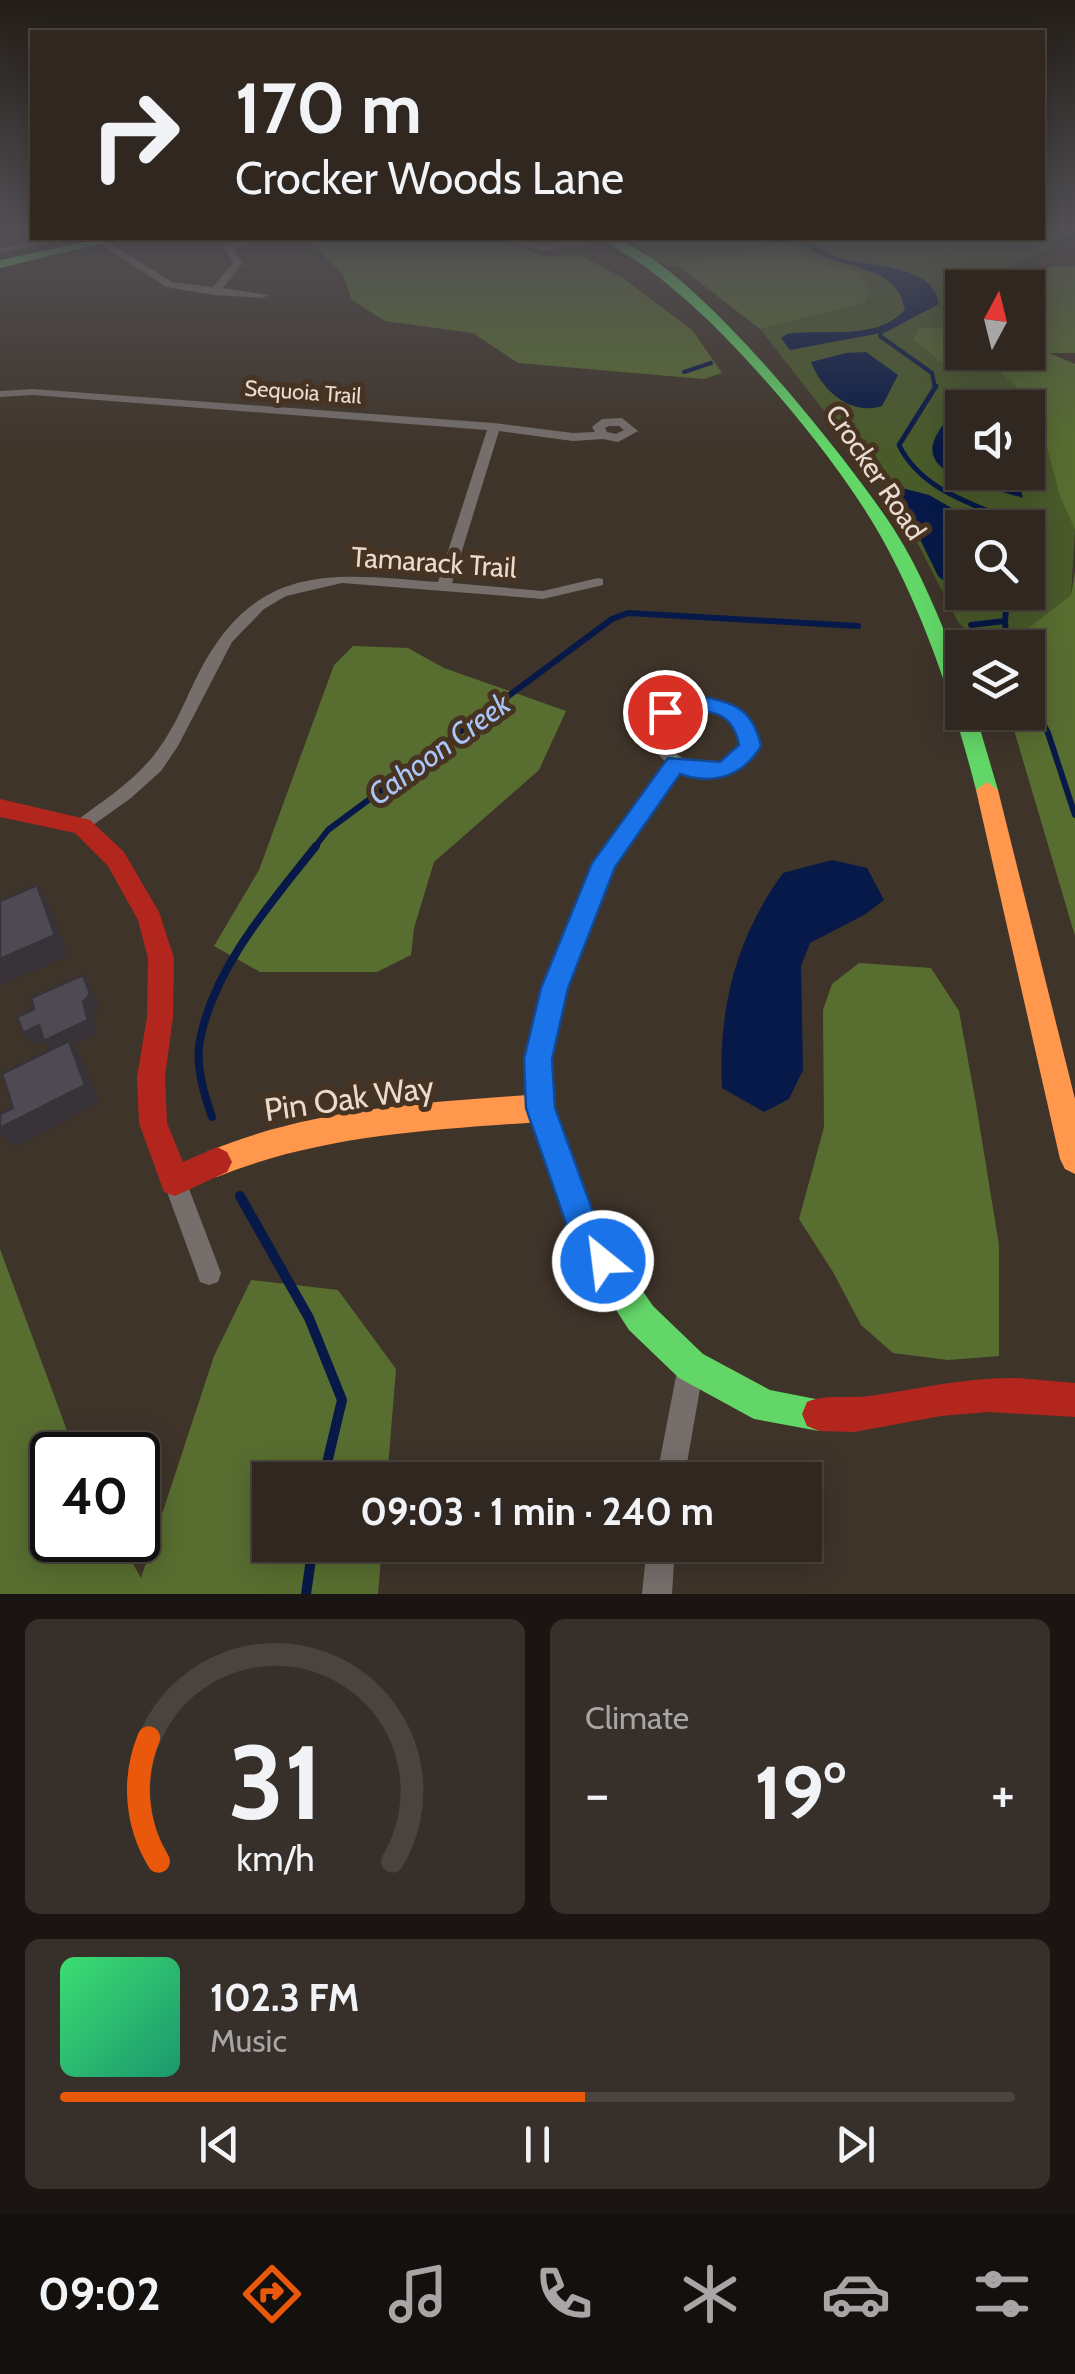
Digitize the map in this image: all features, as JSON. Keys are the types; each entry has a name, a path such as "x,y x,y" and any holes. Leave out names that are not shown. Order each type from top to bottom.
{"main road":[{"name":"Crocker Road","path":"693,302 733,338 811,426 892,540 932,630 980,766 1075,1159"},
{"path":"676,764 604,863 555,988 538,1059 540,1108 584,1232 640,1318 691,1366 766,1407 838,1417 956,1397 1021,1394 1075,1400"},
{"path":"0,808 82,826 116,859 150,919 161,958 160,1016 151,1077 153,1123 176,1180"},
{"name":"Pin Oak Way","path":"176,1180 263,1141 362,1122 540,1108"}],"street":[{"name":"Sequoia Trail","path":"0,394 33,392 573,436 602,435"},
{"path":"444,586 494,427"},
{"name":"Tamarack Trail","path":"82,826 132,788 164,755 227,634 247,613 273,596 311,582 342,579 543,595 598,582"},
{"path":"692,702 709,704 724,708 746,725 750,746 736,765 706,772 676,764 663,755 653,732 665,712 692,702"},
{"path":"176,1180 210,1273"},
{"path":"673,1462 691,1366"},
{"path":"657,1594 660,1562"}],"green space":[{"path":"356,302 655,302 693,331 722,373 704,379 518,363 473,333 385,321"},
{"path":"725,302 865,302 865,303 760,329"},
{"path":"865,302 945,302 945,328 919,327 945,363 945,370 999,371 1020,390 945,390 945,490 1045,490 1045,441 1060,497 1075,530 1071,595 1026,630 966,630 952,610 1045,610 1045,510 945,510 945,597 898,505 760,329"},
{"path":"1045,302 1075,302 1075,353 1049,353 1075,364 1075,530 1060,497 1045,441 1045,390 1020,390 999,371 993,370 1045,370"},
{"path":"919,327 945,328 945,363 914,340"},
{"path":"1075,572 1075,936 1014,730 1045,730 1045,630 1026,630 1071,595"},
{"path":"353,646 408,648 444,668 566,711 539,770 434,862 414,928 411,955 377,972 260,972 214,946 259,870 334,665"},
{"path":"859,963 931,968 959,1011 999,1245 999,1356 948,1360 893,1353 861,1325 799,1219 824,1127 823,1010 832,984"},
{"path":"0,1249 68,1432 30,1432 30,1562 132,1562 141,1578 146,1562 160,1562 160,1520 214,1356 251,1280 338,1290 396,1369 388,1462 252,1462 252,1562 381,1562 378,1594 0,1594"}],"water":[{"path":"903,302 939,304 886,332 790,350 781,338 787,334 865,330 881,326 905,309"},
{"path":"866,352 898,375 882,406 859,407 839,399 822,383 811,362"},
{"path":"945,423 945,469 938,464 933,451 936,436"},
{"path":"894,486 929,495 955,510 945,510 945,582 938,576"},
{"path":"997,490 1021,490 1023,498"},
{"path":"832,860 867,868 884,900 810,943 801,966 803,1070 789,1099 764,1112 722,1088 723,1030 733,975 753,923 783,873"}],"building":[{"path":"37,885 55,935 0,959 0,901"},
{"path":"83,975 90,994 83,1002 88,1020 44,1041 39,1025 23,1033 17,1017 34,1009 31,998"},
{"path":"69,1041 85,1085 0,1128 0,1114 13,1108 2,1074"}],"waterway":[{"name":"Cahoon Creek","path":"882,328 880,336 932,373 935,388"},
{"path":"684,372 711,363"},
{"name":"Cahoon Creek","path":"935,388 899,445 908,460 932,483 986,510"},
{"name":"Cahoon Creek","path":"1005,621 1006,610"},
{"name":"Cahoon Creek","path":"314,848 328,830 612,619 628,613 858,626"},
{"name":"Cahoon Creek","path":"971,625 1005,621"},
{"path":"1005,621 1006,630"},
{"path":"1045,727 1075,815"},
{"name":"Cahoon Creek","path":"212,1117 199,1059 207,1013 246,937 316,846"},
{"name":"Cahoon Creek","path":"240,1196 309,1318 342,1400 327,1462"},
{"name":"Cahoon Creek","path":"306,1594 311,1562"}],"traffic: fast":[{"path":"697,302 798,411 892,541 934,630 970,728 987,790"},
{"path":"676,764 604,863 555,988 538,1059 540,1108 584,1232 641,1318 691,1366 766,1407 819,1414"}],"traffic: slow":[{"path":"987,790 1075,1159"},
{"path":"217,1162 294,1135 334,1127 540,1108"}],"traffic: jam":[{"path":"0,808 82,826 116,859 150,919 161,958 160,1017 151,1077 153,1123 175,1181 217,1162"},
{"path":"819,1414 854,1415 973,1396 1075,1400"}],"route":[{"path":"603,1261 584,1232 540,1108 538,1059 555,988 604,863 676,764 690,770 722,770 736,765 750,746 746,725 724,708 692,702 665,712"}]}
